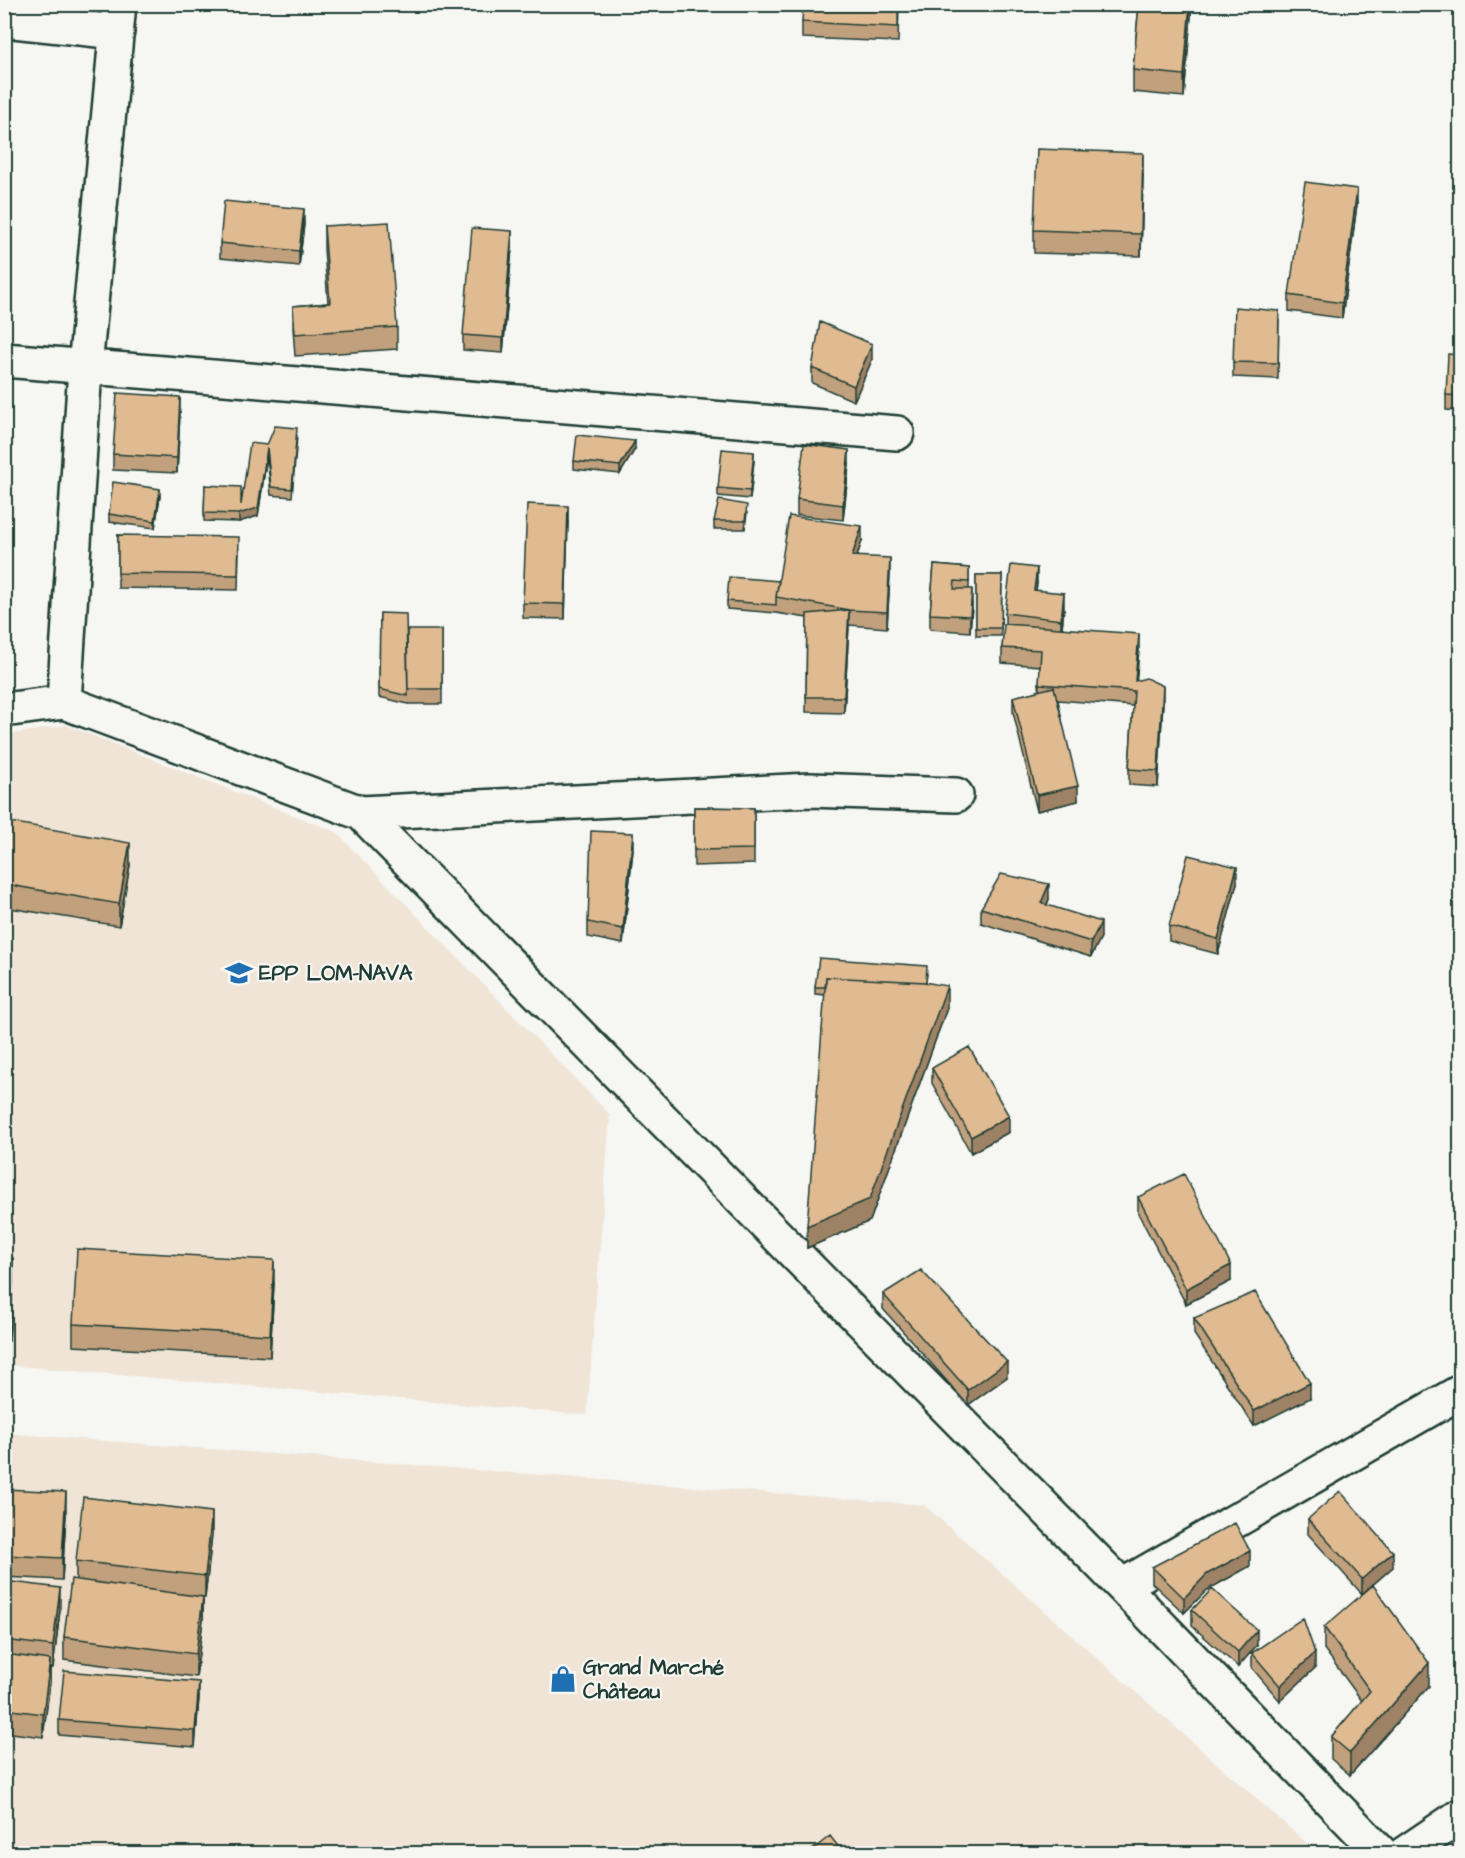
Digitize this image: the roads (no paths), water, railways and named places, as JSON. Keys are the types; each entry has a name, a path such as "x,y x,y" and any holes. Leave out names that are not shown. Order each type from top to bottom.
{"street":[{"path":"4,20 118,18 85,368 64,702"},
{"path":"4,360 897,433"},
{"path":"4,710 64,702 361,813 810,790 956,795"},
{"path":"361,813 1122,1586 1382,1854"},
{"path":"1122,1586 1461,1392"},
{"path":"1404,1854 1461,1816"}],"place":[{"name":"EPP LOM-NAVA","path":"239,973"},
{"name":"Grand Marché Château","path":"563,1679"}]}
